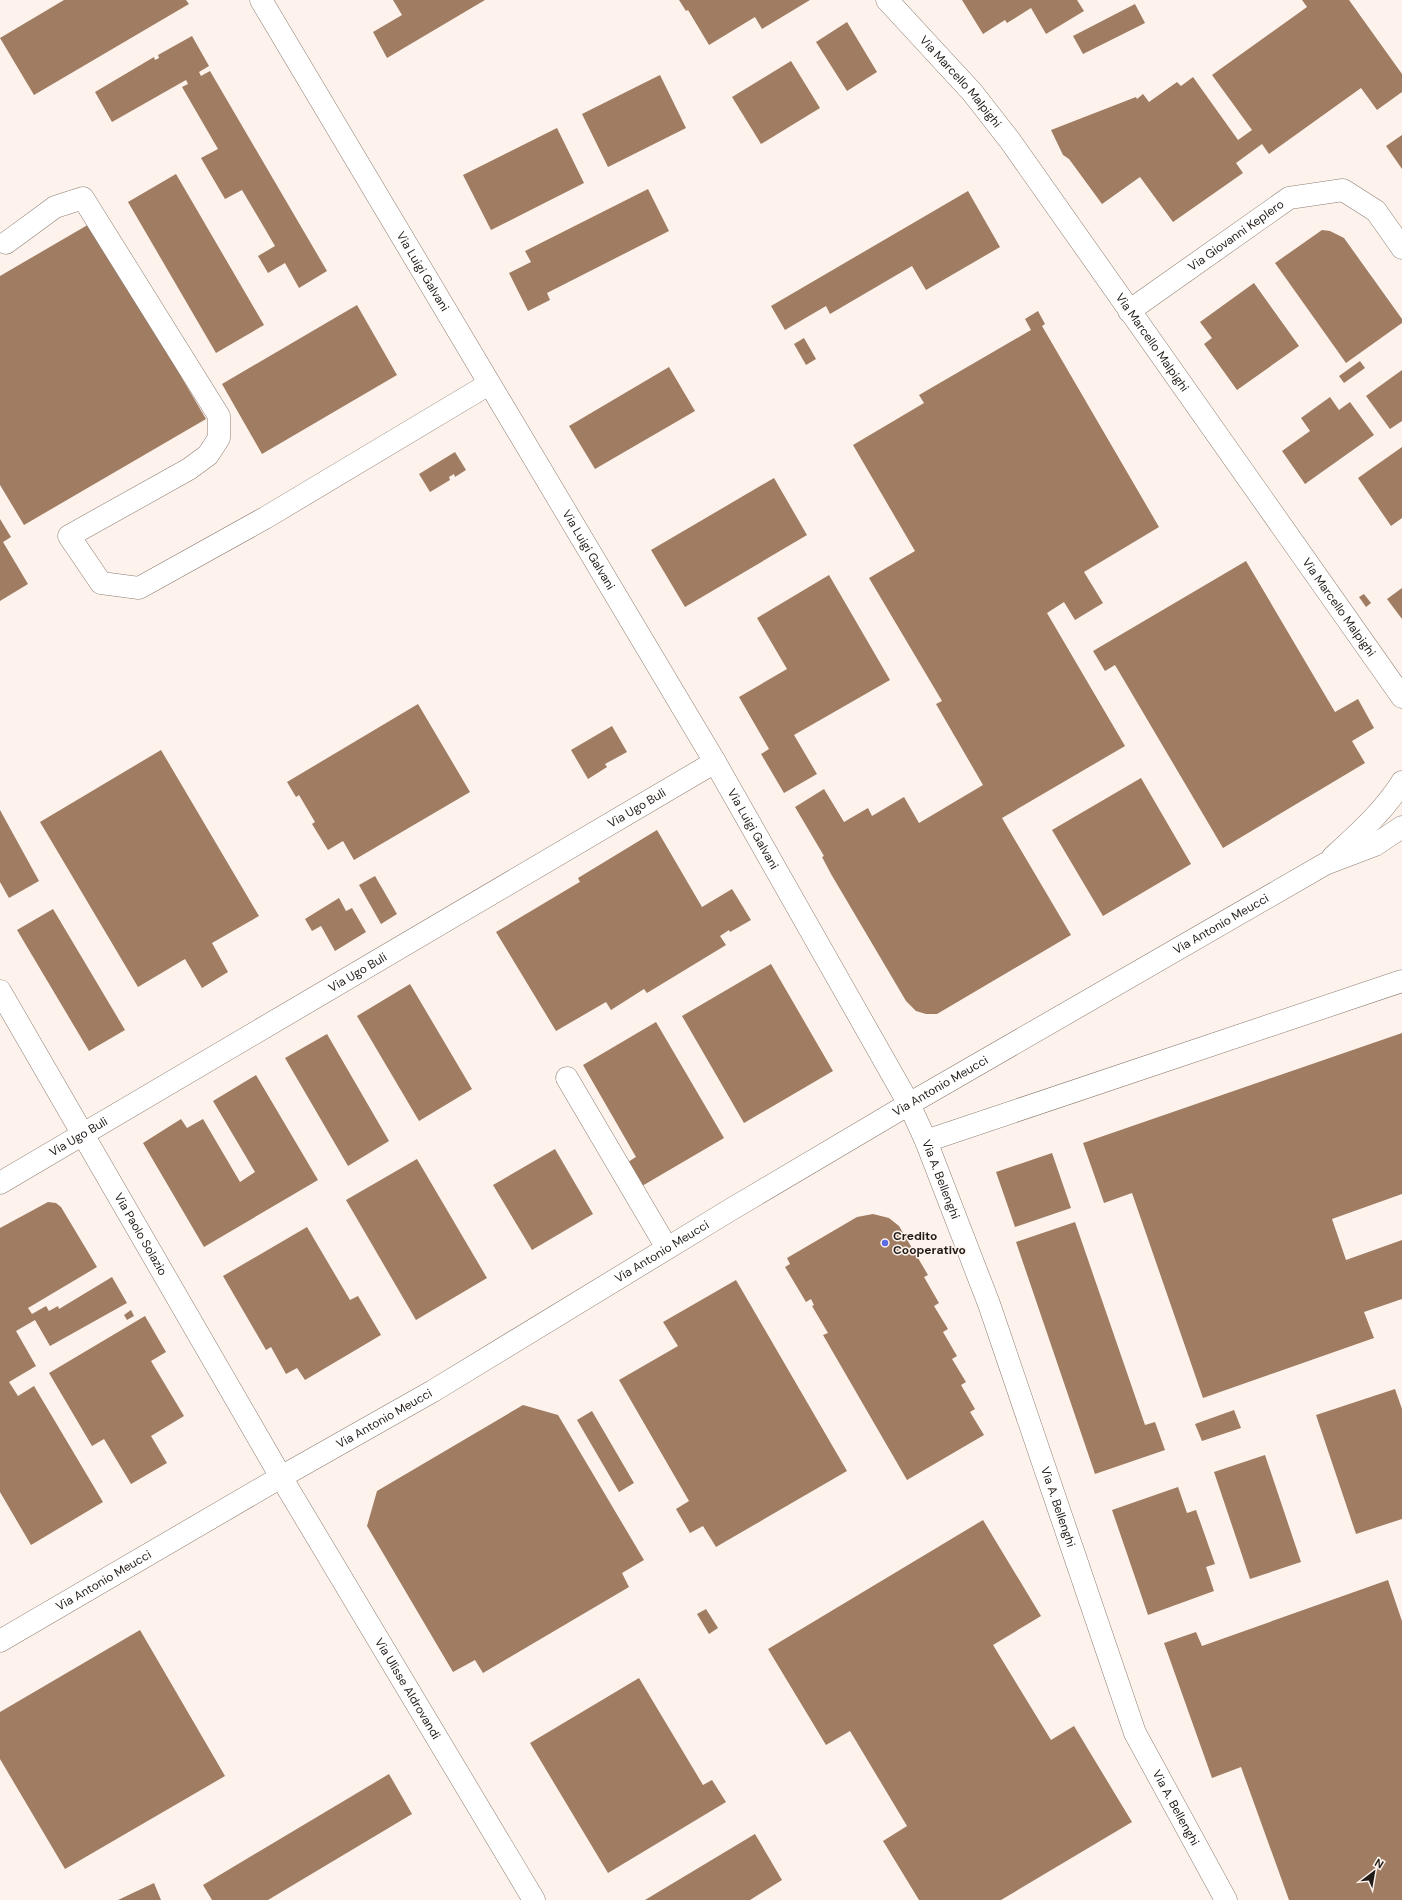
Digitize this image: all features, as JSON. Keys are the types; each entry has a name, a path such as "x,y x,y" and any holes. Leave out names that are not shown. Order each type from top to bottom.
{"street":[{"name":"Via Luigi Galvani","path":"260,0 715,762 909,1104"},
{"name":"Via Marcello Malpighi","path":"887,0 972,92 1011,142 1402,697"},
{"name":"Via Giovanni Keplero","path":"1129,311 1289,198 1343,190 1376,211 1402,248"},
{"path":"6,243 55,207 83,198 219,416 219,438 208,455 189,469 69,536 101,582 138,588 265,518 489,384"},
{"name":"Via Ugo Buli","path":"0,1183 715,762"},
{"name":"Via Antonio Meucci","path":"1325,864 1365,827 1393,796 1402,782"},
{"name":"Via Antonio Meucci","path":"0,1641 281,1477 433,1391 909,1104 1325,864 1375,845 1402,827"},
{"path":"926,1141 1402,981"},
{"name":"Via Paolo Solazio","path":"0,991 281,1477"},
{"path":"567,1078 668,1248"},
{"name":"Via A. Bellenghi","path":"909,1104 926,1141 989,1304 1136,1733 1226,1900"},
{"name":"Via Ulisse Aldrovandi","path":"281,1477 534,1900"}],"building":[{"path":"64,0 186,0 189,4 34,95 0,38"},
{"path":"393,0 485,0 387,58 373,32 402,15"},
{"path":"679,0 810,0 762,29 755,17 709,45 688,10 686,11"},
{"path":"962,0 1077,0 1084,11 1046,34 1031,8 1007,23 1005,20 983,34"},
{"path":"1302,0 1349,0 1402,74 1402,92 1377,110 1361,88 1269,154 1262,144 1236,163 1243,173 1173,222 1140,177 1102,204 1069,159 1063,155 1051,130 1136,97 1137,99 1143,94 1149,102 1177,82 1181,86 1193,77 1238,140 1252,130 1212,75 1307,7"},
{"path":"1135,4 1145,23 1083,54 1073,36"},
{"path":"847,22 877,72 847,91 816,42"},
{"path":"192,36 209,66 199,72 201,76 210,71 327,271 299,288 285,263 268,273 258,256 275,246 242,190 225,199 201,158 218,149 182,87 188,84 186,80 112,122 95,92 154,57 155,60 159,58 158,55"},
{"path":"791,61 820,108 761,144 732,97"},
{"path":"660,75 686,128 608,167 582,114"},
{"path":"557,128 584,183 491,230 463,175"},
{"path":"1402,135 1402,169 1386,146"},
{"path":"176,174 264,325 216,353 128,202"},
{"path":"648,189 669,231 547,293 550,300 528,311 509,273 531,262 525,251"},
{"path":"968,191 1000,247 926,290 912,266 830,314 826,306 785,330 771,306"},
{"path":"91,223 206,419 24,525 0,485 0,276"},
{"path":"1322,230 1330,231 1344,238 1402,319 1402,323 1346,363 1275,263"},
{"path":"1254,283 1299,346 1237,390 1204,344 1212,338 1200,322"},
{"path":"357,305 397,375 262,454 222,384"},
{"path":"1038,311 1045,324 1042,326 1159,527 1084,572 1103,603 1075,620 1064,602 1047,613 1125,746 1002,818 1071,935 937,1014 926,1014 916,1011 906,1001 831,874 822,857 824,856 795,807 824,789 844,822 868,808 872,816 904,797 919,823 983,785 936,704 942,701 869,578 915,551 853,445 924,403 919,395 1031,330 1025,319"},
{"path":"804,338 816,359 806,365 794,344"},
{"path":"1360,361 1365,368 1344,383 1339,376"},
{"path":"669,367 695,411 595,469 569,426"},
{"path":"1402,370 1402,421 1390,429 1366,396"},
{"path":"1330,397 1339,410 1350,402 1374,435 1305,484 1282,451 1310,431 1301,418"},
{"path":"1402,447 1402,518 1391,526 1358,478"},
{"path":"455,452 466,470 455,477 454,474 449,477 450,480 430,492 419,474"},
{"path":"774,478 807,535 685,607 651,550"},
{"path":"0,519 11,537 3,542 28,584 0,601"},
{"path":"1246,561 1335,712 1358,699 1374,728 1352,741 1365,763 1223,848 1115,665 1105,671 1093,651"},
{"path":"829,575 890,680 794,735 817,774 784,793 761,754 769,749 739,697 787,669 757,618"},
{"path":"1402,588 1402,619 1387,599"},
{"path":"1364,594 1371,603 1366,607 1359,597"},
{"path":"418,704 470,792 354,860 343,841 328,850 312,824 315,822 299,795 296,797 287,782"},
{"path":"612,726 627,752 605,764 607,767 588,779 571,750"},
{"path":"161,750 259,916 212,943 228,972 202,988 185,959 138,987 40,822"},
{"path":"1141,778 1191,864 1103,916 1052,830"},
{"path":"0,810 39,881 9,898 0,882"},
{"path":"657,830 702,907 732,889 751,920 730,932 729,930 720,936 726,945 647,993 644,989 611,1010 606,1002 556,1031 496,932 580,882 578,878"},
{"path":"375,876 397,914 381,924 359,885"},
{"path":"339,898 346,911 352,908 366,932 335,951 321,926 312,931 305,919"},
{"path":"53,909 125,1030 89,1051 17,930"},
{"path":"771,964 833,1071 744,1123 682,1016"},
{"path":"410,984 472,1089 419,1121 357,1016"},
{"path":"656,1022 724,1138 642,1186 628,1162 636,1157 583,1065"},
{"path":"1402,1033 1402,1194 1332,1219 1346,1260 1402,1240 1402,1299 1364,1312 1374,1338 1203,1398 1132,1193 1104,1203 1083,1143"},
{"path":"327,1034 389,1141 348,1166 285,1058"},
{"path":"256,1075 318,1180 204,1247 143,1143 181,1119 187,1128 203,1119 240,1182 255,1172 213,1101"},
{"path":"555,1149 593,1214 532,1250 493,1185"},
{"path":"1052,1153 1071,1208 1015,1227 996,1172"},
{"path":"417,1159 487,1278 416,1320 346,1200"},
{"path":"48,1202 56,1203 61,1207 97,1267 28,1308 32,1314 46,1306 49,1311 58,1306 59,1309 112,1277 127,1303 50,1346 35,1320 16,1331 36,1366 9,1382 18,1396 34,1386 103,1502 31,1545 0,1492 0,1228"},
{"path":"873,1214 889,1218 899,1226 928,1275 924,1277 939,1303 934,1306 948,1329 943,1332 957,1356 952,1359 966,1382 961,1385 975,1409 970,1412 984,1435 907,1480 823,1335 828,1333 812,1306 814,1305 811,1299 806,1302 785,1267 790,1264 787,1258 857,1217"},
{"path":"1075,1222 1145,1425 1155,1422 1165,1450 1095,1474 1016,1242"},
{"path":"307,1227 350,1300 358,1296 381,1335 305,1380 297,1368 286,1374 271,1347 266,1350 223,1276"},
{"path":"736,1280 847,1471 716,1547 703,1526 690,1533 676,1509 689,1501 619,1380 678,1346 663,1322"},
{"path":"131,1310 134,1316 127,1320 124,1315"},
{"path":"145,1316 166,1352 151,1361 184,1416 151,1436 167,1463 131,1484 104,1439 92,1446 49,1373"},
{"path":"1395,1389 1402,1409 1402,1519 1356,1534 1316,1415"},
{"path":"523,1405 558,1415 644,1560 622,1573 629,1587 483,1673 475,1660 453,1672 367,1526 377,1491"},
{"path":"1234,1410 1241,1428 1202,1441 1195,1424"},
{"path":"592,1411 634,1483 619,1492 577,1420"},
{"path":"1265,1455 1301,1562 1250,1579 1214,1472"},
{"path":"1178,1487 1187,1513 1196,1510 1215,1564 1206,1567 1214,1591 1148,1615 1112,1510"},
{"path":"983,1520 1041,1616 993,1645 1051,1740 1074,1726 1132,1822 1001,1900 919,1900 883,1841 907,1826 850,1731 826,1745 768,1649"},
{"path":"1388,1580 1402,1621 1402,1900 1289,1900 1241,1767 1212,1778 1164,1643 1196,1632 1202,1646"},
{"path":"706,1609 718,1628 709,1634 697,1614"},
{"path":"140,1630 225,1776 65,1869 0,1759 0,1712"},
{"path":"639,1678 703,1785 712,1780 726,1802 608,1873 530,1743"},
{"path":"389,1774 412,1814 268,1900 212,1900 203,1885"},
{"path":"755,1834 782,1880 750,1900 645,1900"},
{"path":"154,1883 161,1900 118,1900"}],"place":[{"name":"Credito Cooperativo","path":"885,1243"}]}
